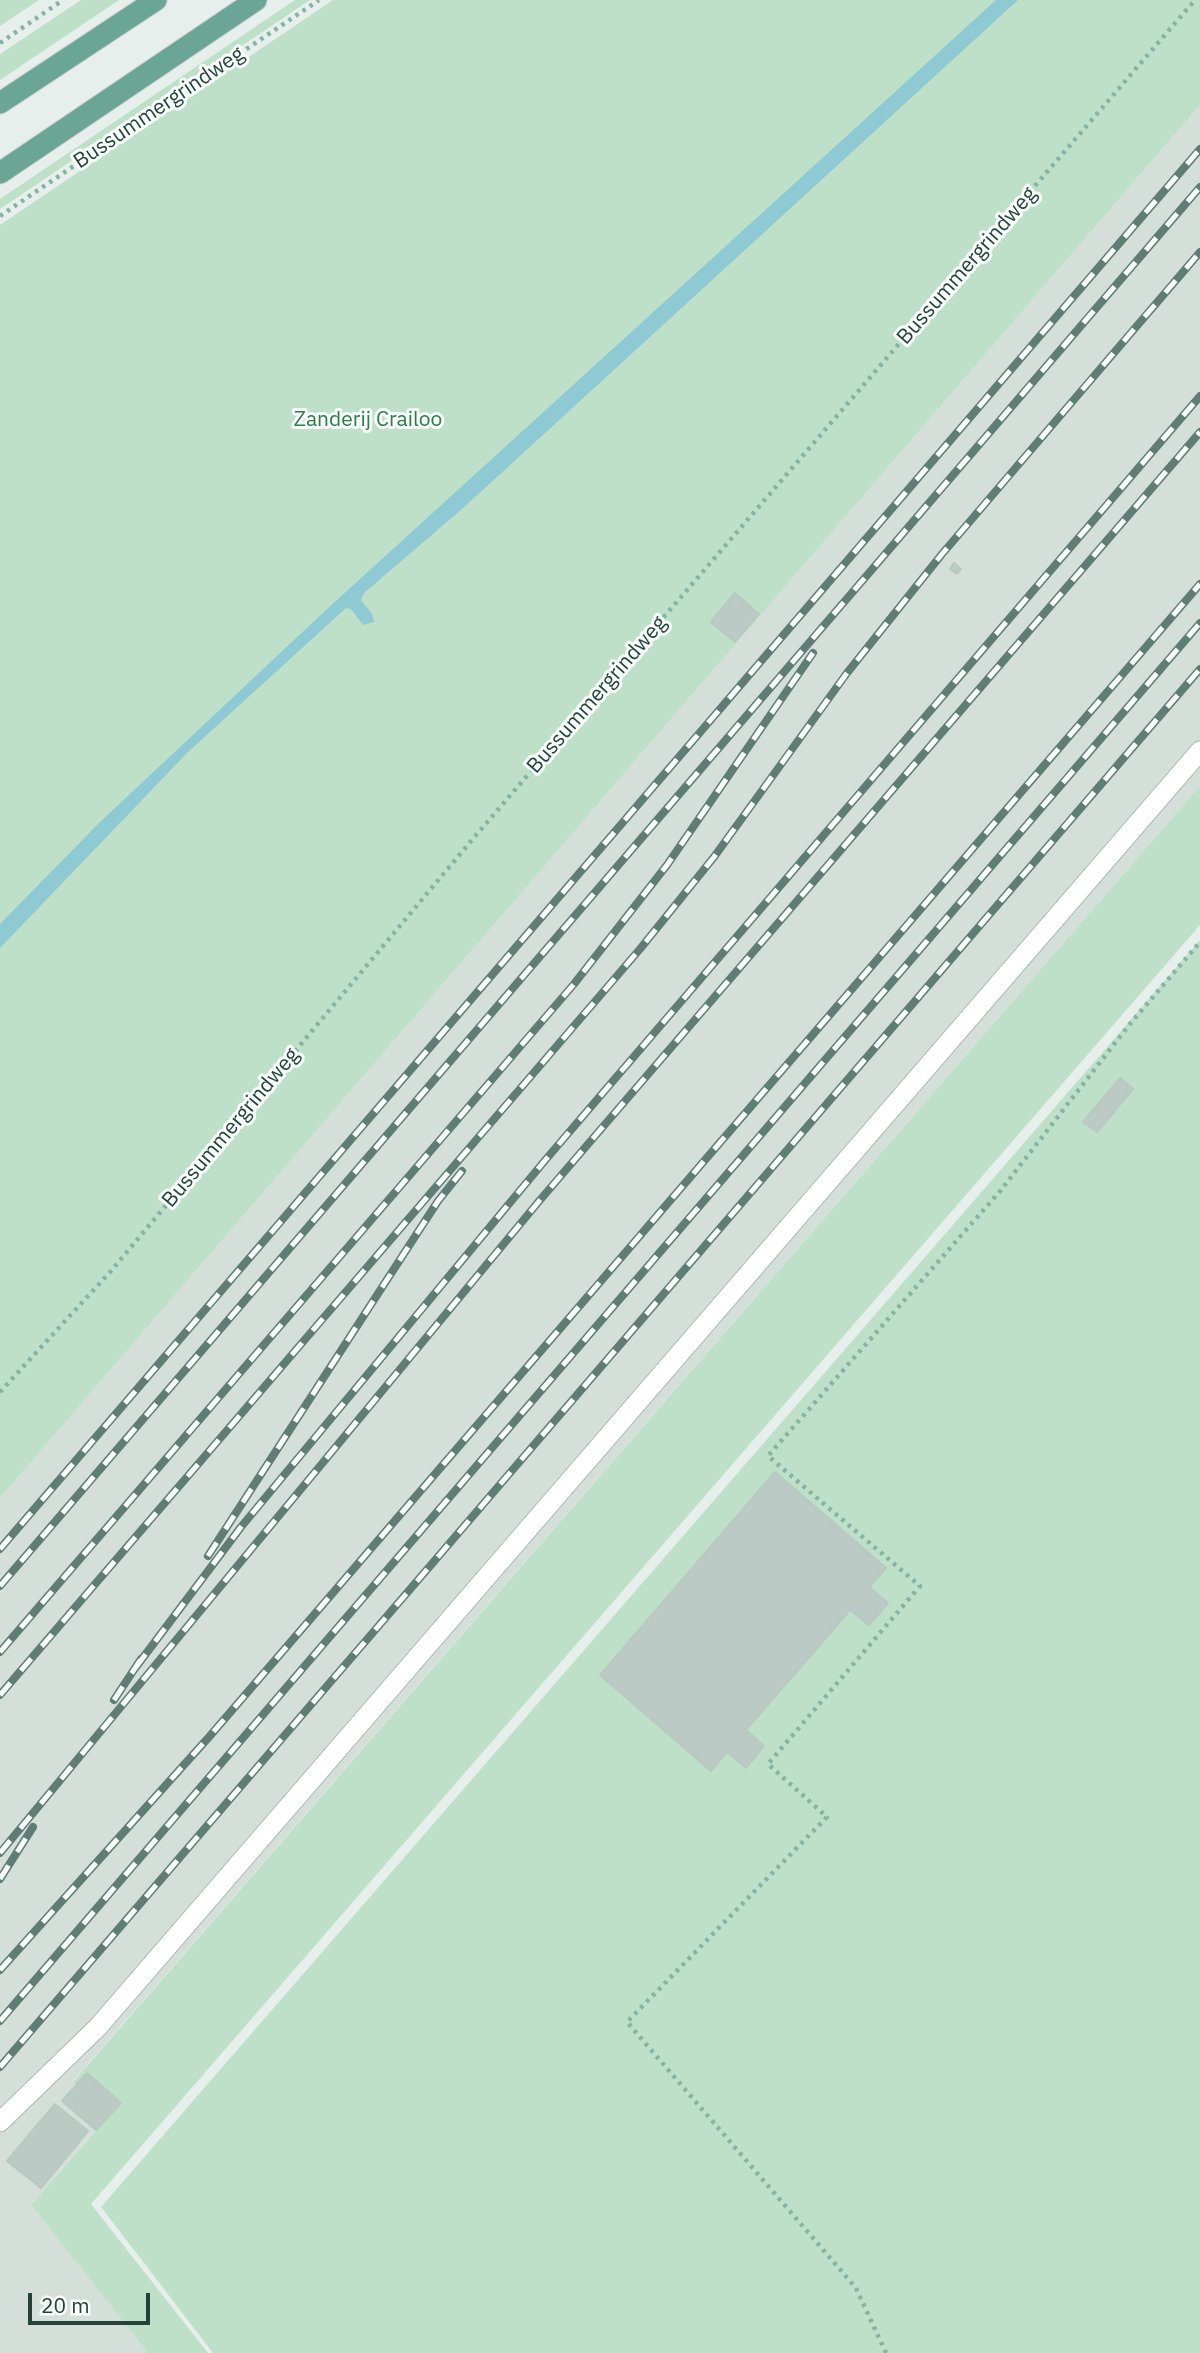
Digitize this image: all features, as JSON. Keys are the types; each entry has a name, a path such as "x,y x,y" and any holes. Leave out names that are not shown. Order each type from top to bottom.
{"main road":[{"path":"0,103 156,0"},
{"name":"Bussummergrindweg","path":"0,173 256,0"}],"lane":[{"path":"0,2122 99,2027 1200,751"}],"path":[{"path":"0,43 63,0"},
{"name":"Bussummergrindweg","path":"0,216 319,0"},
{"name":"Bussummergrindweg","path":"0,1392 111,1271 471,841 1195,0"},
{"path":"886,2353 856,2288 627,2022 827,1817 768,1764 920,1586 768,1456 1002,1190 1129,1024 1200,942"}],"shaded area":[{"path":"1200,105 1200,786 73,2081 111,2112 31,2205 148,2353 0,2353 0,1498"}],"green space":[{"path":"0,0 39,0 0,26"},
{"path":"81,0 119,0 0,80 0,54"},
{"path":"295,0 310,0 0,209 0,199"},
{"name":"Zanderij Crailoo","path":"333,0 1200,0 1200,105 0,1498 0,225"},
{"path":"1200,786 1200,925 91,2204 208,2353 148,2353 31,2205 111,2113 73,2082"},
{"path":"1200,940 1200,2353 213,2353 101,2207"}],"water":[{"path":"996,0 1018,0 462,509 364,593 361,600 372,614 374,622 363,625 351,609 346,608 188,752 0,948 0,924 99,823 326,610"}],"building":[{"path":"954,563 961,569 957,574 950,569"},
{"path":"735,593 759,614 735,642 711,622"},
{"path":"1120,1078 1133,1089 1097,1132 1083,1122"},
{"path":"775,1472 886,1568 869,1587 888,1603 869,1625 850,1610 746,1730 764,1746 746,1768 727,1752 711,1771 600,1675"},
{"path":"87,2073 121,2103 96,2130 62,2101"},
{"path":"55,2104 88,2131 41,2188 7,2161"}],"railway":[{"path":"0,1549 1200,149"},
{"path":"0,1586 1200,187"},
{"path":"0,1695 640,949 714,857 847,673 942,554 1200,252"},
{"path":"136,1667 241,1527 547,1158 1200,396"},
{"path":"0,1853 540,1200 1200,432"},
{"path":"0,1970 209,1737 1200,584"},
{"path":"0,2021 1200,623"},
{"path":"0,1652 574,984 667,865 813,653"},
{"path":"0,2067 1200,669"},
{"path":"208,1556 438,1201 462,1171"},
{"path":"114,1700 141,1659"},
{"path":"0,1879 33,1827"}]}
